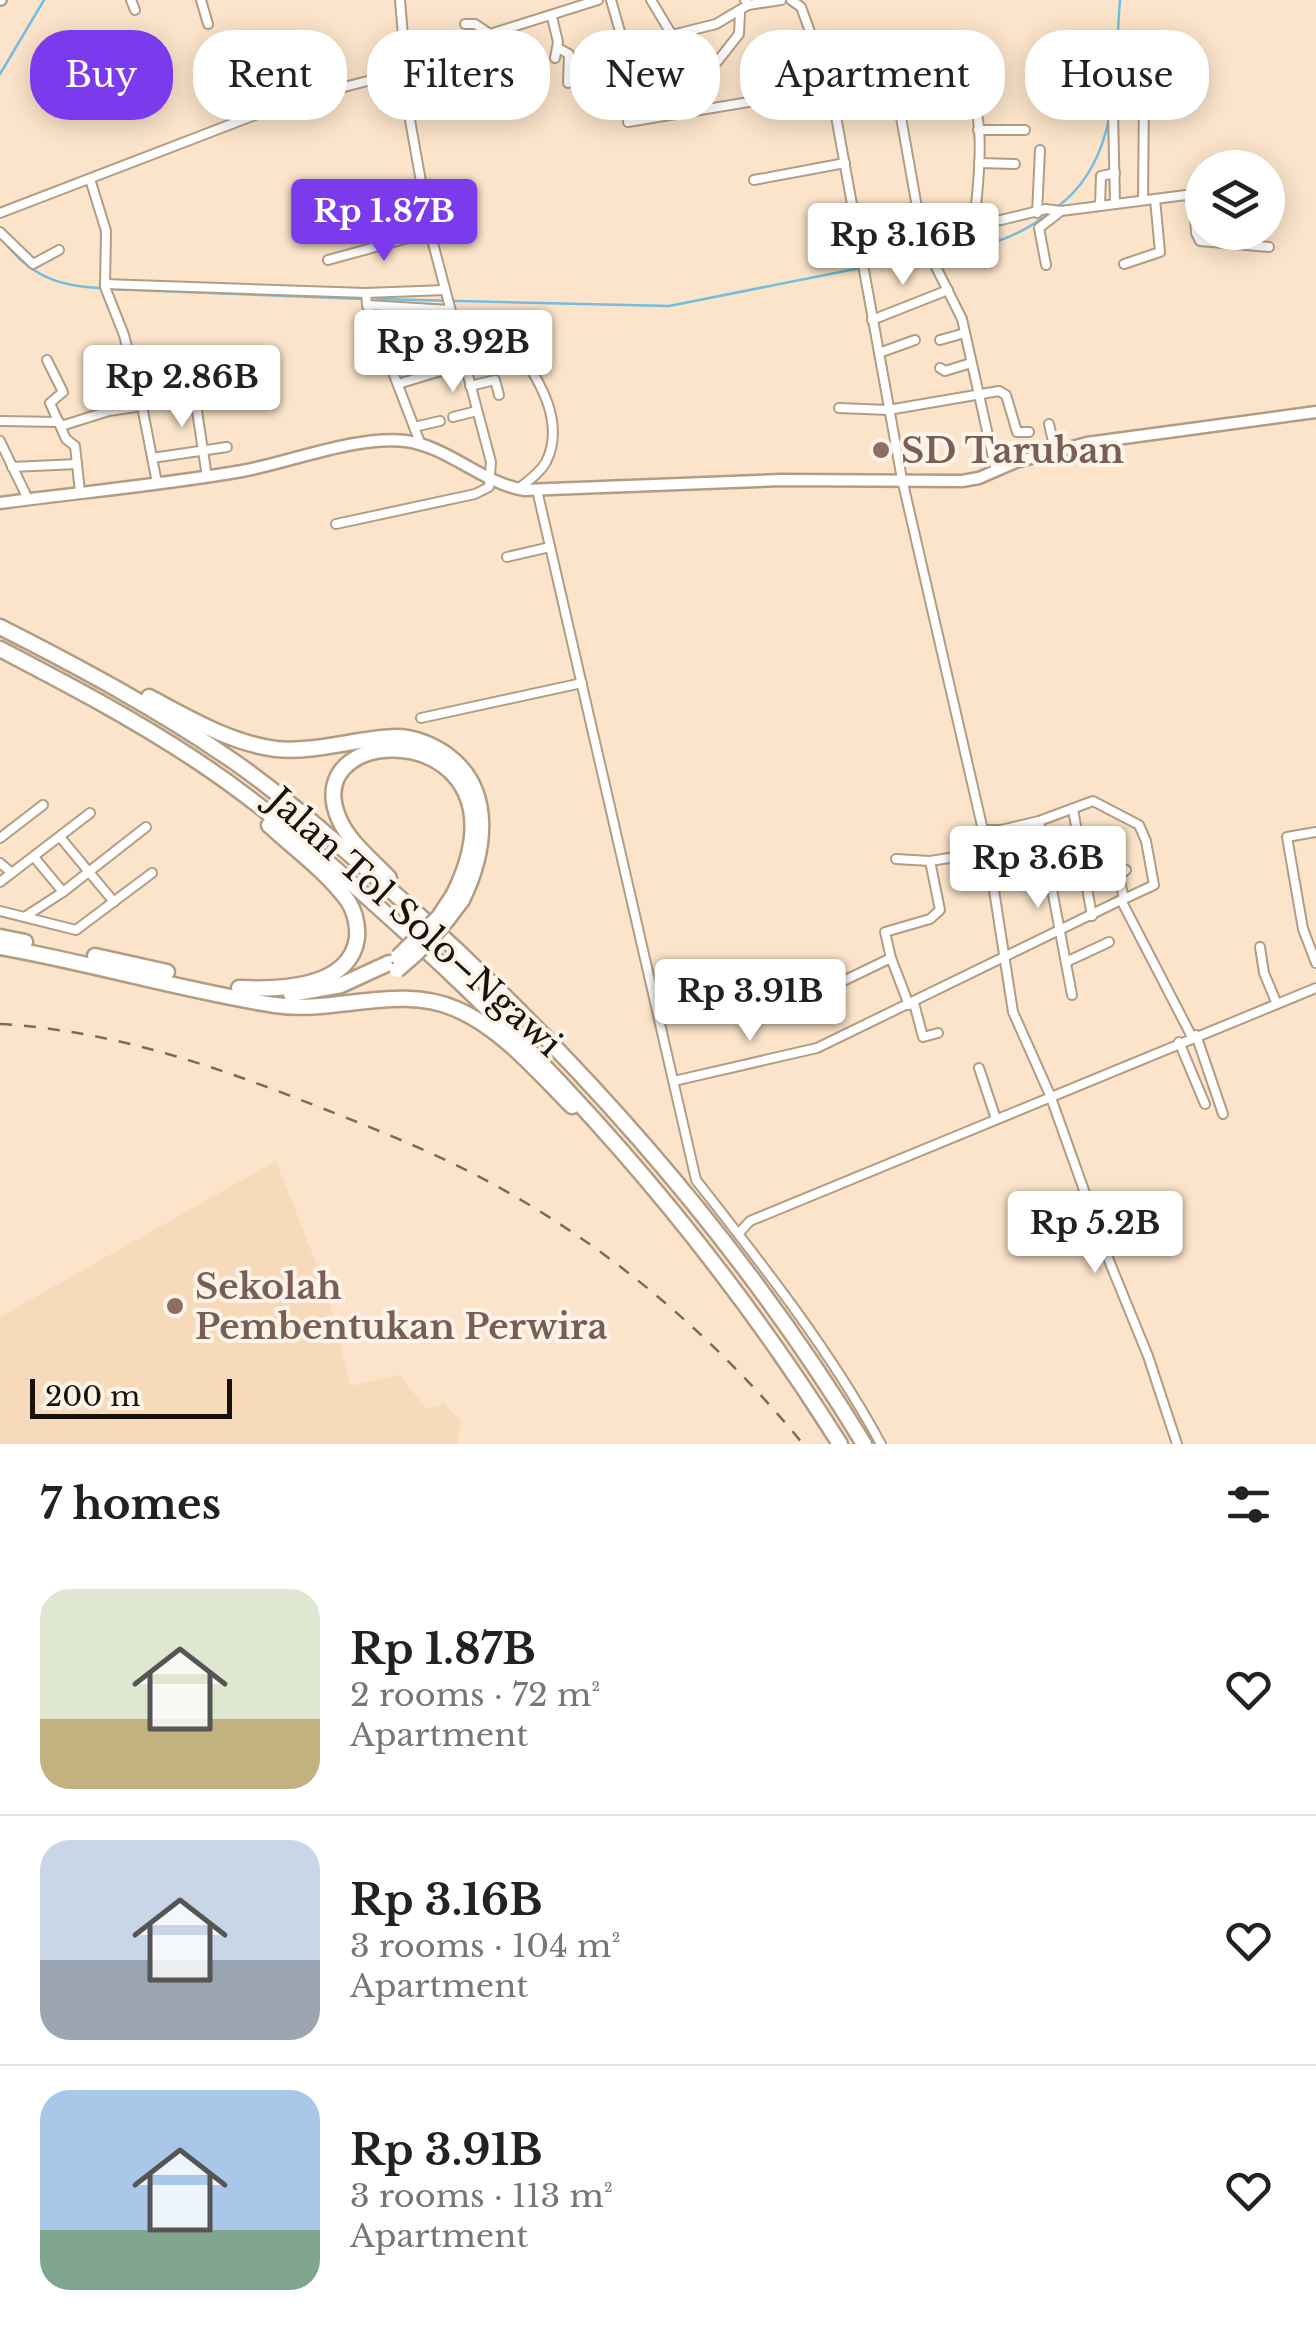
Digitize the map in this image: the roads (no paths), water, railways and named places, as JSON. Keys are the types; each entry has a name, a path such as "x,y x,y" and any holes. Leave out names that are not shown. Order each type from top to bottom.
{"highway":[{"name":"Jalan Tol Solo–Ngawi","path":"0,627 134,698 237,764 359,862 488,978 611,1105 698,1206 776,1311 864,1444"},
{"name":"Jalan Tol Solo–Ngawi","path":"0,650 161,738 230,784 473,992 587,1109 658,1191 755,1316 840,1444"},
{"path":"0,947 242,993 311,992 340,986 393,966 470,884 482,841 481,807 463,771 437,748 396,737 298,750 252,744 48,651"},
{"path":"161,738 263,819 337,888 356,915 356,944 341,968 302,985 242,993"},
{"path":"458,897 472,832 468,800 455,778 438,761 408,749 380,749 358,757 341,774 334,795 346,833 488,978"},
{"path":"0,937 304,1008 402,998 453,1008 484,1025 524,1060 658,1191"}],"main road":[{"path":"0,503 157,484 397,441 421,445 518,489 902,478 969,480 1087,442 1316,412"}],"street":[{"path":"131,0 136,10"},
{"path":"202,0 208,24"},
{"path":"400,0 402,30"},
{"path":"505,30 598,0"},
{"path":"611,0 620,30"},
{"path":"651,0 668,30"},
{"path":"703,30 744,6 781,0"},
{"path":"790,0 800,7 809,30"},
{"path":"720,58 739,34 744,6"},
{"path":"552,17 558,48 555,58"},
{"path":"465,24 475,24 484,30"},
{"path":"558,48 569,54 568,83"},
{"path":"0,213 294,100 367,82"},
{"path":"1115,204 1114,110 1144,97 1142,200"},
{"path":"336,524 476,494 489,487 492,480 430,232 410,120"},
{"path":"628,122 639,120"},
{"path":"837,120 902,478 988,852 1013,1012 1050,1095 1177,1444"},
{"path":"902,120 921,229 964,334 996,471"},
{"path":"974,222 979,163 976,120"},
{"path":"978,130 1024,130"},
{"path":"1037,213 1040,150"},
{"path":"754,180 845,163"},
{"path":"979,163 1014,164"},
{"path":"1100,206 1101,176 1115,173"},
{"path":"90,179 106,231 108,299 124,335 157,484"},
{"path":"857,234 1185,197"},
{"path":"1124,264 1160,252 1155,200"},
{"path":"1046,265 1039,228 1055,211"},
{"path":"0,232 33,264 59,250"},
{"path":"328,260 430,232"},
{"path":"105,285 448,301"},
{"path":"872,320 948,290"},
{"path":"366,299 448,301"},
{"path":"366,299 421,445"},
{"path":"940,340 964,334"},
{"path":"879,353 914,340"},
{"path":"398,384 520,352 547,399 552,422 547,460 518,489"},
{"path":"388,359 411,354"},
{"path":"47,360 63,392 50,403 66,439 75,446 80,492"},
{"path":"940,368 945,371 971,364"},
{"path":"138,391 217,373"},
{"path":"192,378 207,476"},
{"path":"470,386 496,380 500,395"},
{"path":"839,408 888,410 1004,392 1016,432 1029,432"},
{"path":"0,422 60,424 142,406"},
{"path":"452,417 477,411"},
{"path":"414,427 440,421"},
{"path":"1048,424 1055,450"},
{"path":"0,441 28,499"},
{"path":"152,458 228,446"},
{"path":"12,467 77,464"},
{"path":"537,490 696,1180 739,1233 850,1392 881,1444"},
{"path":"506,557 550,547"},
{"path":"421,718 582,682"},
{"path":"674,1081 820,1047 1154,883 1140,828 1093,801 1039,821 983,830"},
{"path":"0,838 43,806"},
{"path":"1072,809 1092,916"},
{"path":"0,882 90,813"},
{"path":"1039,821 1072,995"},
{"path":"26,916 146,828"},
{"path":"1316,832 1287,837 1303,929 1316,964"},
{"path":"60,837 114,902"},
{"path":"896,859 930,860 988,852"},
{"path":"34,857 63,892"},
{"path":"930,860 939,913 885,932 891,958 924,1037 938,1033"},
{"path":"0,863 12,873"},
{"path":"1126,870 1119,878 1122,900 1194,1036 1224,1114"},
{"path":"0,911 76,930 152,873"},
{"path":"1066,962 1109,942"},
{"path":"1260,947 1264,973 1276,1004"},
{"path":"812,996 891,958"},
{"path":"739,1233 750,1221 1316,988"},
{"path":"1179,1042 1205,1104"},
{"path":"979,1068 996,1120"}],"waterway":[{"path":"0,74 44,0"},
{"path":"1057,207 1078,188 1103,140 1114,85 1120,0"},
{"path":"934,254 1009,237 1051,212"},
{"path":"1,238 22,261 44,276 70,285 100,288"},
{"path":"377,299 669,306 926,255"},
{"path":"108,289 365,299"}],"railway":[{"path":"0,1024 78,1033 191,1061 368,1126 476,1175 568,1229 653,1293 732,1365 803,1444"}],"place":[{"name":"SD Taruban","path":"881,450"},
{"name":"Sekolah Pembentukan Perwira","path":"175,1306"}]}
